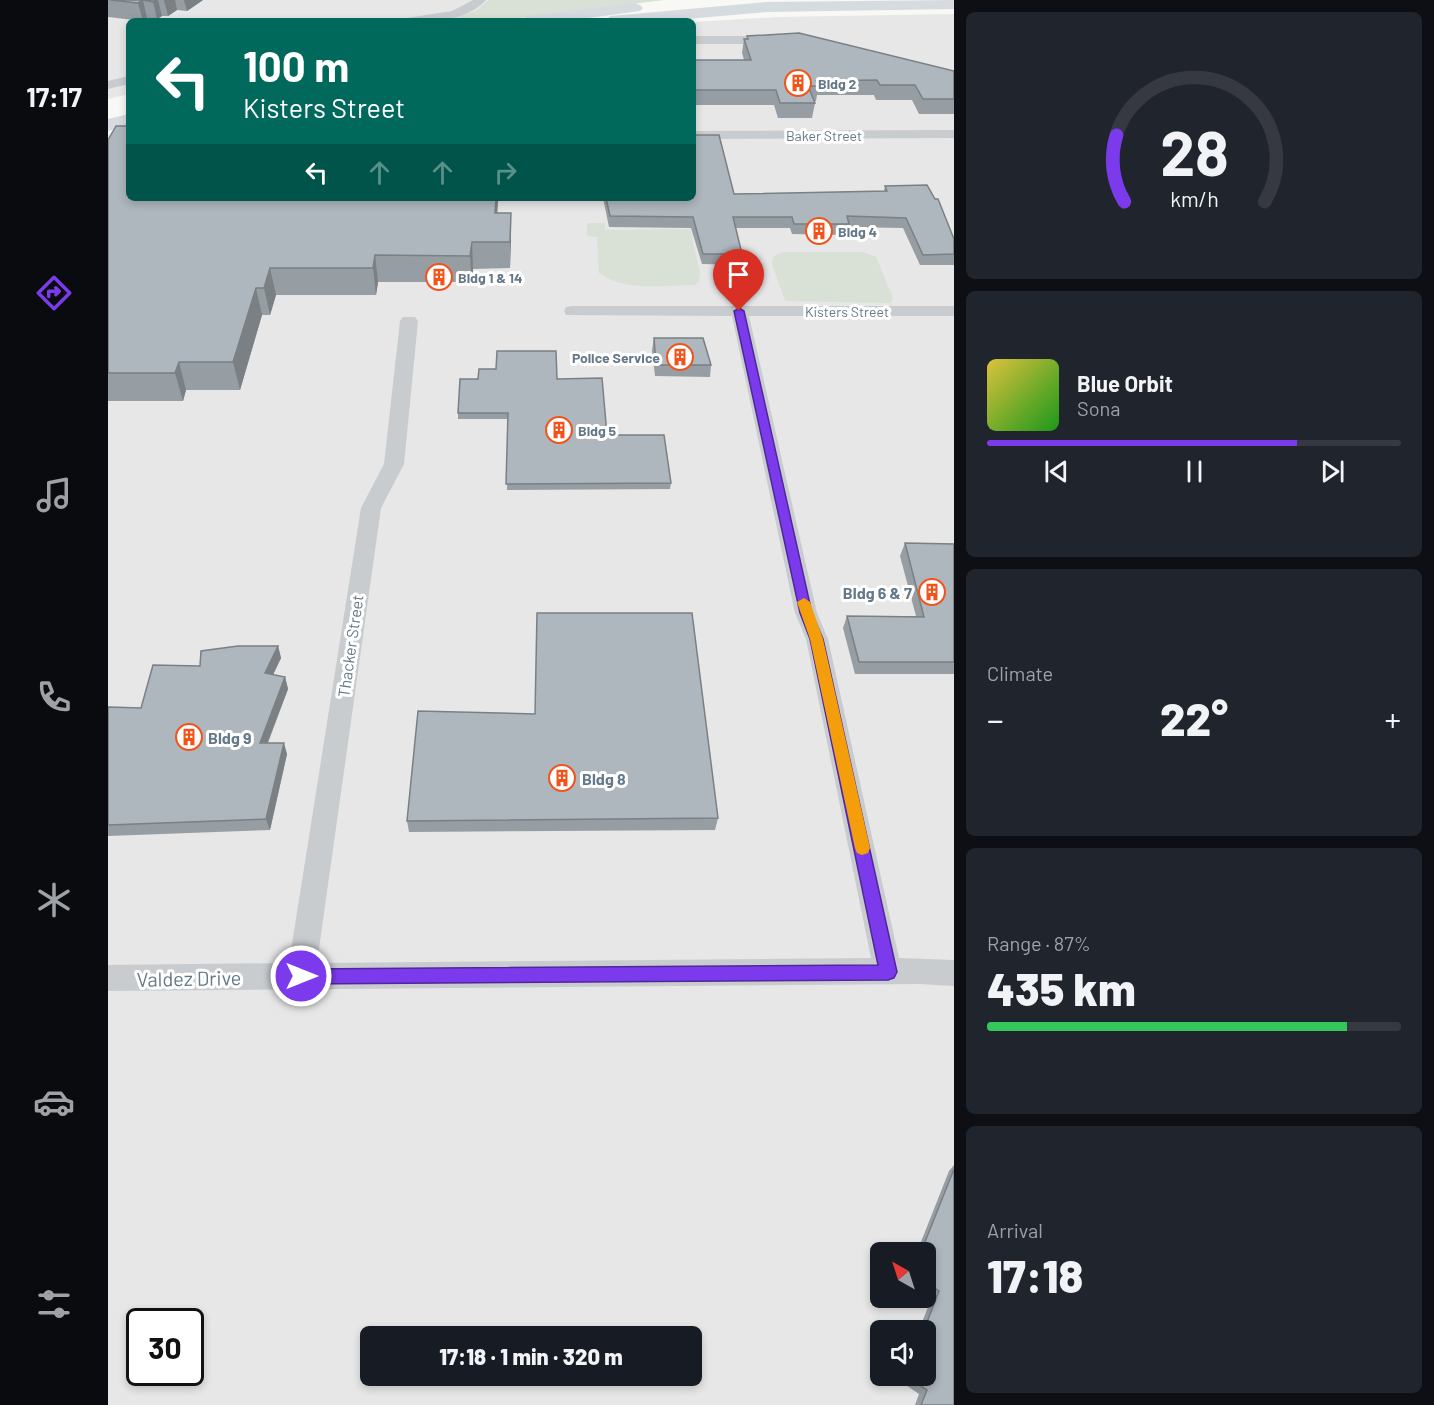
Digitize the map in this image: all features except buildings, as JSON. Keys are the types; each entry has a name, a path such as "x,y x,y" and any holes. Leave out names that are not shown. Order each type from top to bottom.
{"main road":[{"path":"555,18 718,0"},
{"path":"644,18 767,7 953,5"},
{"path":"108,109 126,105"},
{"path":"108,124 126,119"}],"street":[{"path":"425,18 461,12 475,6 480,0"},
{"path":"696,40 792,40"},
{"path":"108,85 126,81"},
{"name":"Baker Street","path":"696,135 954,134"},
{"name":"Kisters Street","path":"572,311 954,311"},
{"path":"739,311 806,613 817,639 888,972"},
{"name":"Thacker Street","path":"301,976 371,508 394,464 409,321"},
{"name":"Valdez Drive","path":"108,978 954,973"}],"shaded area":[{"path":"108,0 663,0 521,18 126,18 126,95 108,99"},
{"path":"489,0 663,0 521,18 441,18 476,11"},
{"path":"954,14 954,1405 108,1405 108,135 126,130 126,201 696,201 696,22 779,17"},
{"path":"587,223 605,223 605,230 690,229 700,272 699,282 695,285 645,286 620,283 609,279 599,273 597,237 587,236"},
{"path":"784,252 863,252 876,257 893,298 890,303 785,301 772,264 774,256"}],"slow traffic":[{"path":"804,602 817,639 862,848"}],"place":[{"name":"Bldg 2","path":"798,83"},
{"name":"Bldg 4","path":"819,231"},
{"name":"Bldg 1 & 14","path":"439,277"},
{"name":"Police Service","path":"680,357"},
{"name":"Bldg 5","path":"559,430"},
{"name":"Bldg 6 & 7","path":"932,592"},
{"name":"Bldg 9","path":"189,737"},
{"name":"Bldg 8","path":"562,778"}],"route":[{"path":"301,976 888,972 817,639 806,613 739,311"}]}
